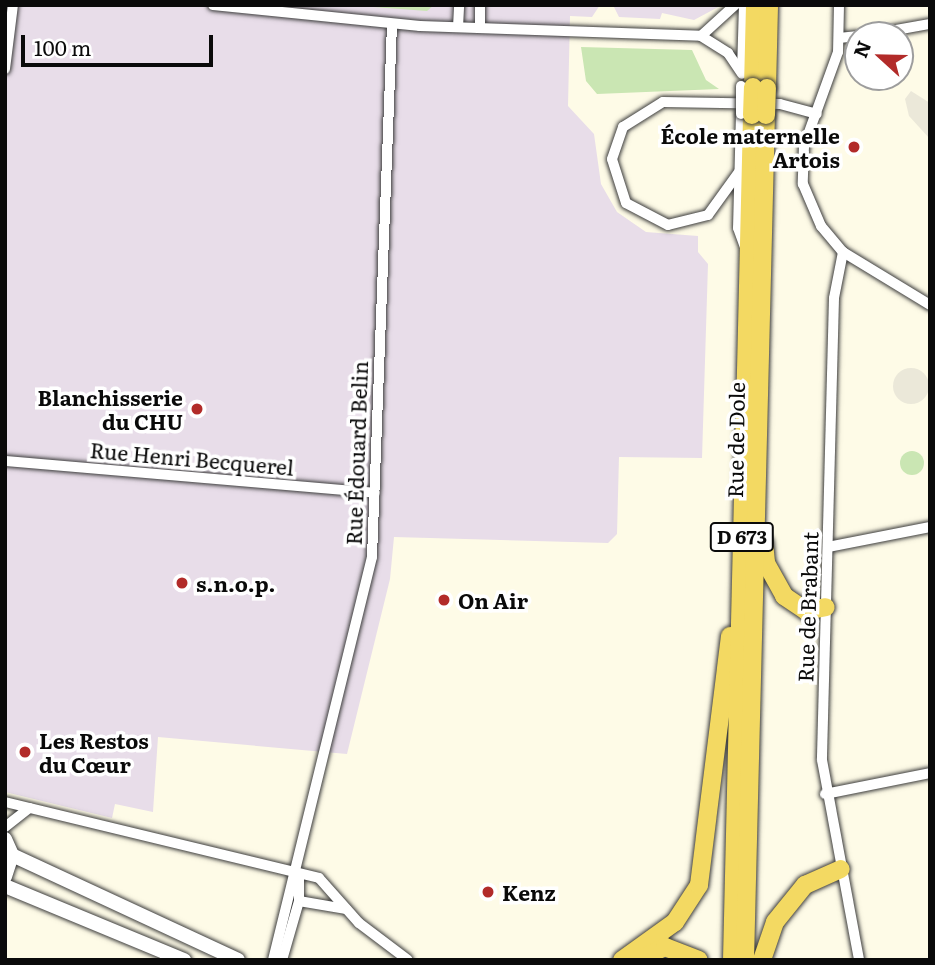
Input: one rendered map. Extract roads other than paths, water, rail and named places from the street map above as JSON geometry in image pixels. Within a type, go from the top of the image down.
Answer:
[{"type":"main road","name":"Rue de Dole","points":[[745,960],[757,463],[751,84],[755,5]]},
{"type":"main road","name":"Rue de Dole","points":[[751,84],[769,5]]},
{"type":"main road","name":"Rue de Dole","points":[[732,960],[753,115]]},
{"type":"main road","points":[[757,463],[766,563],[774,585],[806,611],[826,607]]},
{"type":"main road","points":[[622,960],[675,922],[699,885],[742,545]]},
{"type":"main road","points":[[761,960],[775,922],[805,885],[841,869]]},
{"type":"main road","points":[[638,960],[665,947],[699,960]]},
{"type":"street","points":[[5,69],[13,5]]},
{"type":"street","points":[[213,5],[392,24],[701,36],[728,53],[751,84]]},
{"type":"street","points":[[458,27],[459,5]]},
{"type":"street","points":[[480,5],[480,27]]},
{"type":"street","points":[[701,36],[735,5]]},
{"type":"street","name":"Rue de Dole","points":[[744,5],[753,115],[739,172],[738,228],[749,260]]},
{"type":"street","points":[[839,5],[839,38],[817,114],[804,146],[803,184],[821,226],[843,252],[930,305]]},
{"type":"street","name":"Rue Édouard Belin","points":[[273,960],[284,899],[299,875],[367,589],[375,493],[392,24]]},
{"type":"street","points":[[839,38],[844,37]]},
{"type":"street","name":"Rue de Dole","points":[[739,172],[720,205],[675,225],[639,214],[613,175],[615,143],[643,109],[676,100],[780,104],[817,114]]},
{"type":"street","name":"Rue de Brabant","points":[[843,252],[834,298],[826,607],[825,794],[859,960]]},
{"type":"street","name":"Rue Henri Becquerel","points":[[5,461],[375,493]]},
{"type":"street","points":[[828,547],[930,527]]},
{"type":"street","points":[[825,794],[930,773]]},
{"type":"street","points":[[5,802],[328,883],[346,909],[408,960]]},
{"type":"street","points":[[5,827],[29,808]]},
{"type":"street","points":[[5,839],[12,855],[5,877]]},
{"type":"street","points":[[12,855],[238,960]]},
{"type":"street","points":[[282,960],[299,901],[299,875]]},
{"type":"street","points":[[5,886],[184,960]]},
{"type":"street","points":[[299,901],[346,909]]},
{"type":"place","name":"École maternelle Artois","points":[[854,147]]},
{"type":"place","name":"Blanchisserie du CHU","points":[[197,409]]},
{"type":"place","name":"s.n.o.p.","points":[[182,583]]},
{"type":"place","name":"On Air","points":[[444,600]]},
{"type":"place","name":"Les Restos du Cœur","points":[[25,752]]},
{"type":"place","name":"Kenz","points":[[488,892]]}]
